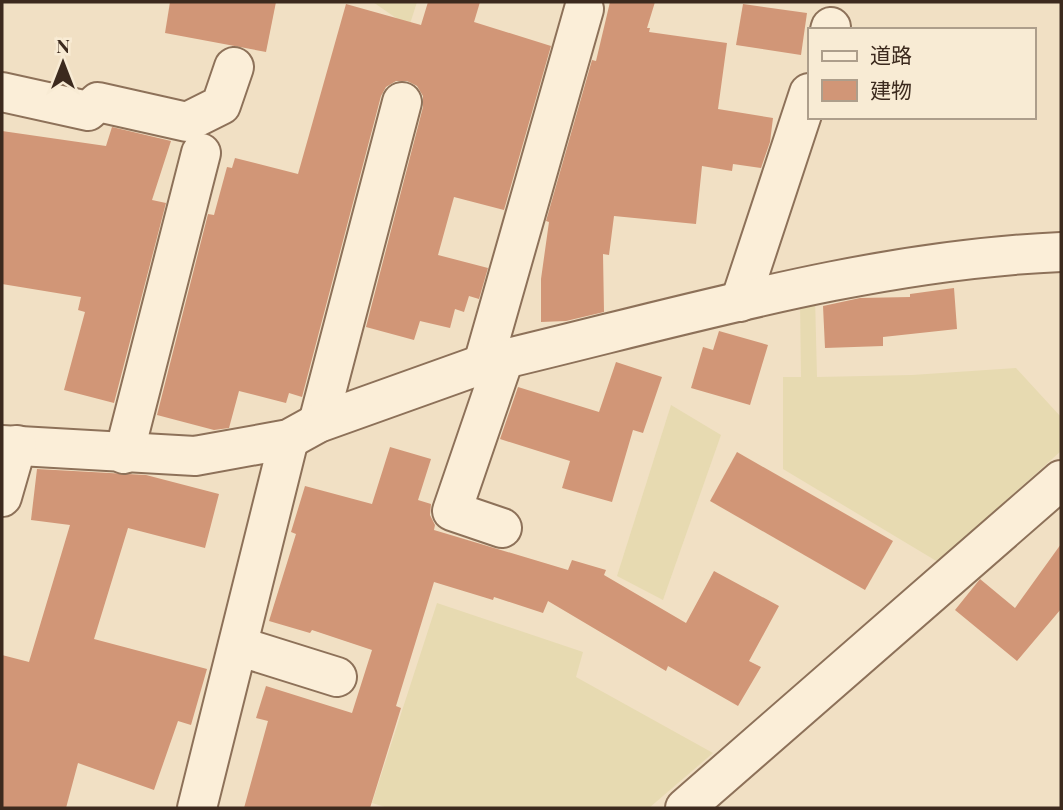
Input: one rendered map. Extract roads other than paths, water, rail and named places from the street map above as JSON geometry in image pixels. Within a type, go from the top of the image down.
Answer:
[{"type":"street","points":[[502,528],[452,511],[494,362],[584,9]]},
{"type":"street","points":[[2,92],[88,111],[99,102],[187,122],[221,106],[233,67]]},
{"type":"street","points":[[740,302],[808,96]]},
{"type":"street","points":[[197,808],[238,646],[402,102]]},
{"type":"street","points":[[124,454],[201,153]]},
{"type":"street","points":[[2,497],[9,445],[124,454],[195,456],[304,431],[494,362],[740,302],[904,268],[1018,254],[1061,252]]},
{"type":"street","points":[[685,808],[1061,480]]},
{"type":"street","points":[[238,646],[337,677]]}]
